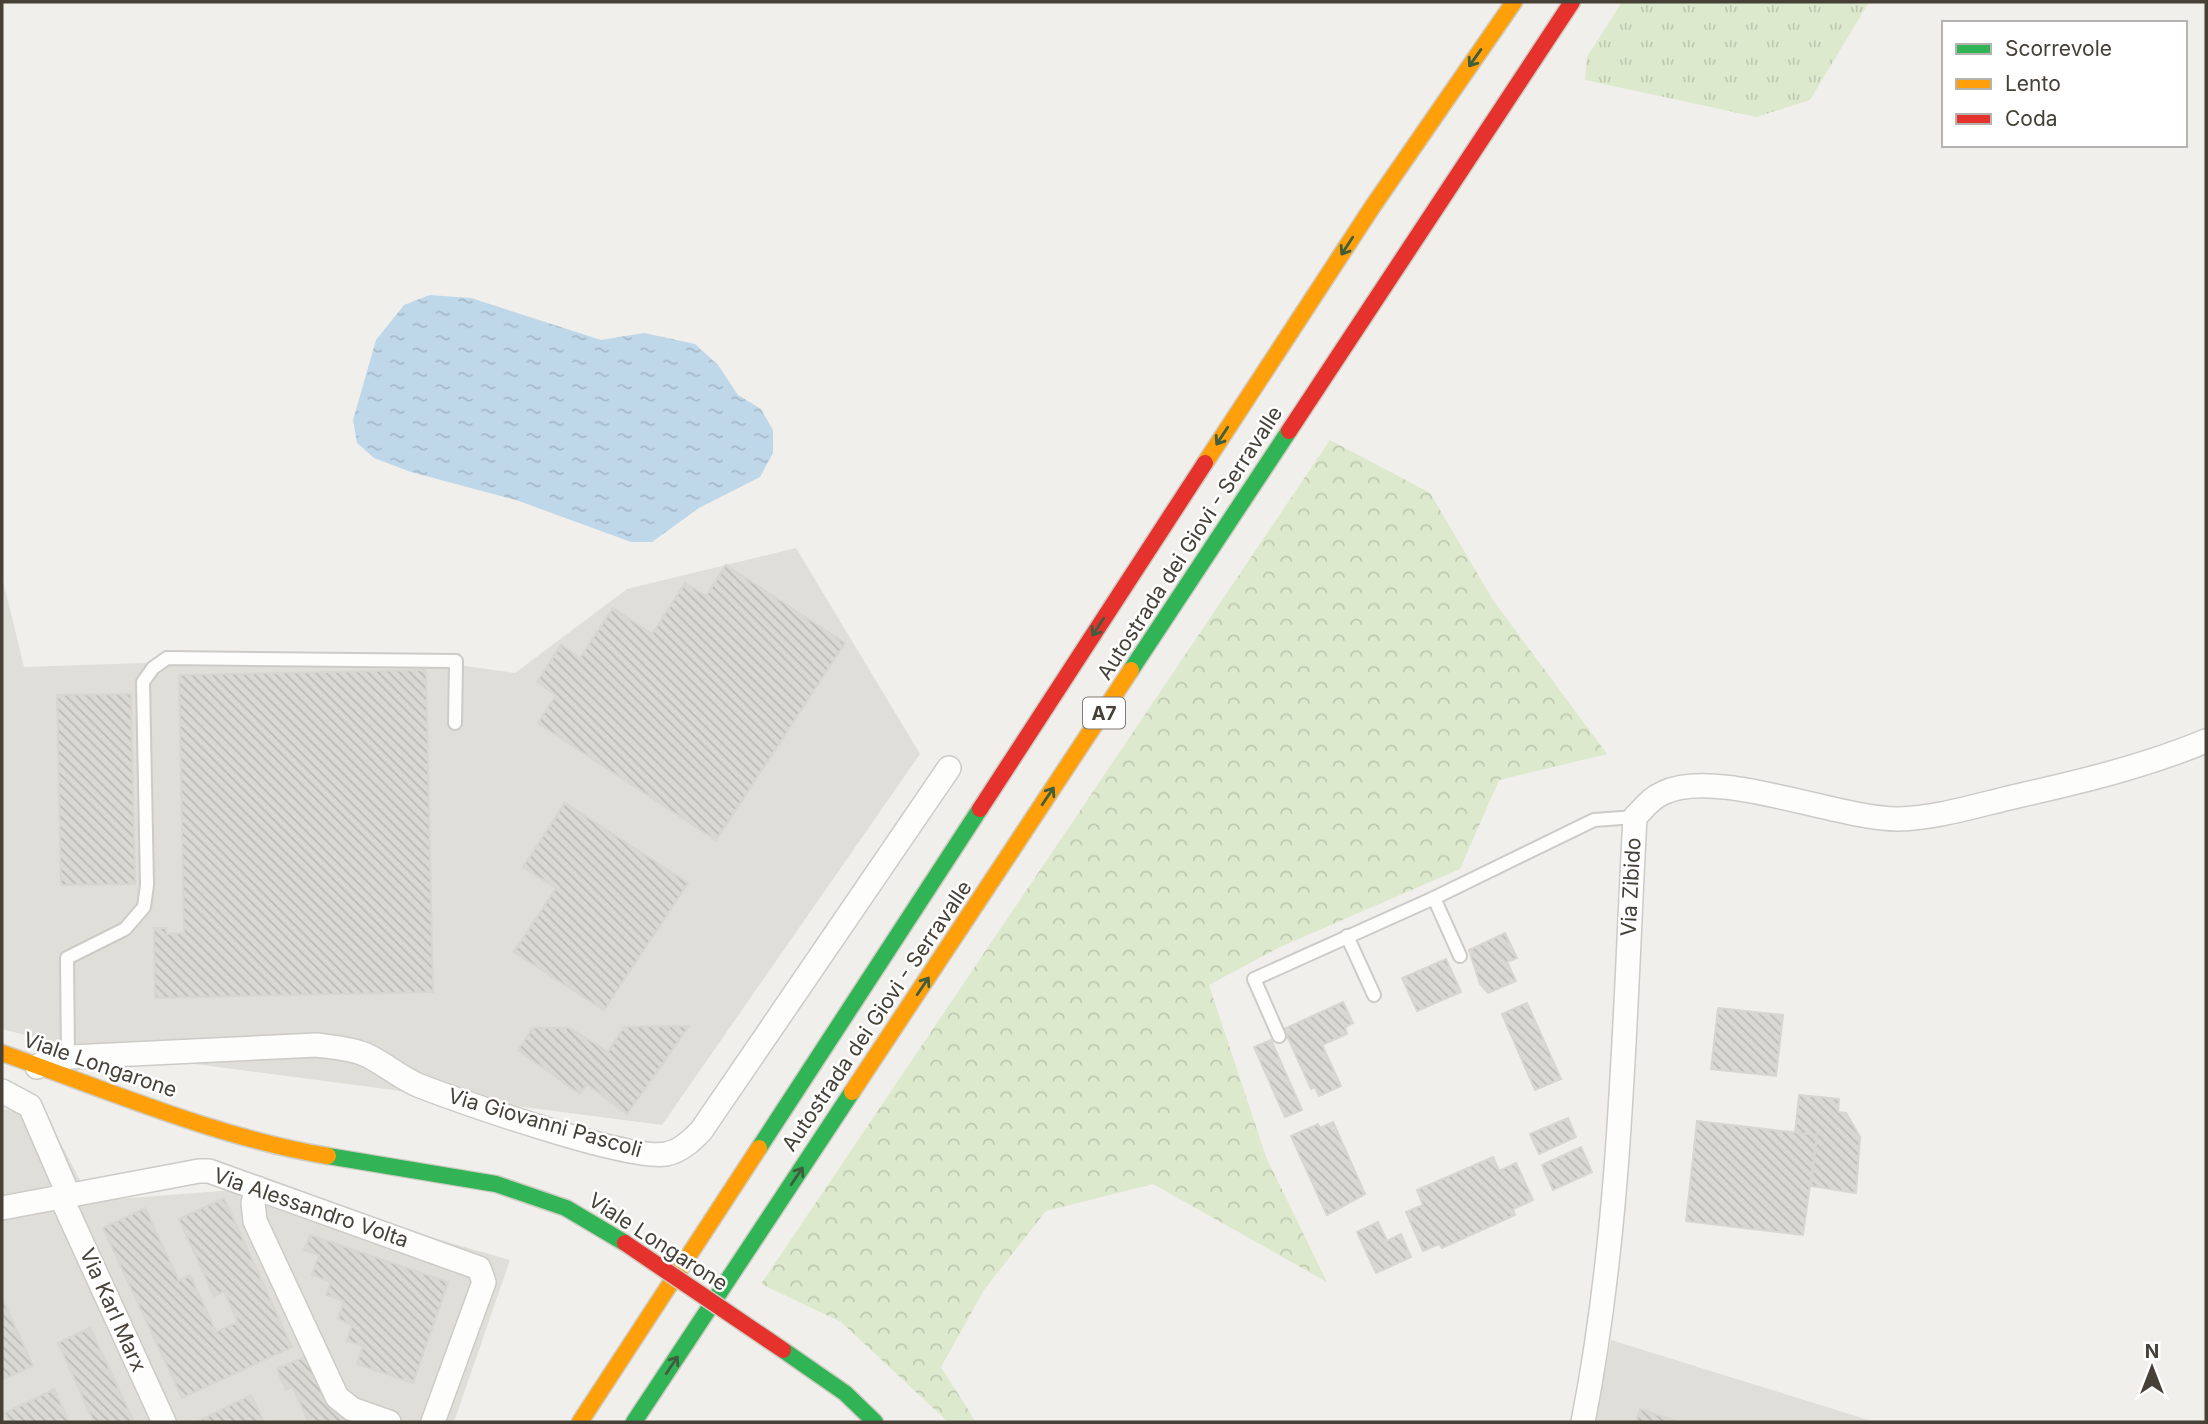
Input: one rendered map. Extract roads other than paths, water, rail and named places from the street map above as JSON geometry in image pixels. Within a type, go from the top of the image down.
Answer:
[{"type":"main road","name":"Autostrada dei Giovi - Serravalle","points":[[580,1422],[1373,206],[1514,2]]},
{"type":"main road","name":"Autostrada dei Giovi - Serravalle","points":[[634,1422],[1572,2]]},
{"type":"main road","name":"Viale Longarone","points":[[2,1053],[33,1070],[295,1151],[496,1184],[566,1208],[625,1243],[783,1350],[845,1394],[875,1422]]},
{"type":"main road","name":"Viale Longarone","points":[[2,1067],[33,1070]]},
{"type":"street","name":"Via Zibido","points":[[1583,1422],[1596,1360],[1610,1246],[1635,817],[1662,793],[1694,786],[1753,792],[1896,819],[1938,814],[2118,773],[2206,741]]},
{"type":"street","name":"Via Giovanni Pascoli","points":[[33,1070],[50,1058],[317,1045],[338,1047],[363,1054],[417,1085],[629,1153],[666,1154],[681,1149],[701,1131],[949,768]]},
{"type":"street","points":[[2,1091],[30,1106],[65,1196]]},
{"type":"street","name":"Via Alessandro Volta","points":[[2,1208],[199,1171],[257,1188],[479,1268],[484,1282],[433,1422]]},
{"type":"street","points":[[257,1188],[253,1203],[256,1221],[337,1397],[352,1409],[389,1422]]},
{"type":"street","name":"Via Karl Marx","points":[[65,1196],[164,1422]]},
{"type":"lane","points":[[68,1057],[67,958],[125,929],[144,907],[148,885],[143,682],[153,668],[167,658],[456,661],[455,723]]},
{"type":"lane","points":[[1279,1036],[1254,979],[1434,898],[1594,820],[1635,817]]},
{"type":"lane","points":[[1434,898],[1460,956]]},
{"type":"lane","points":[[1347,936],[1374,995]]},
{"type":"water","points":[[430,295],[471,298],[601,340],[644,333],[695,344],[718,365],[738,395],[761,409],[773,430],[773,453],[760,477],[699,508],[652,542],[631,542],[516,500],[411,472],[374,458],[357,443],[353,420],[376,340],[404,305]]}]
